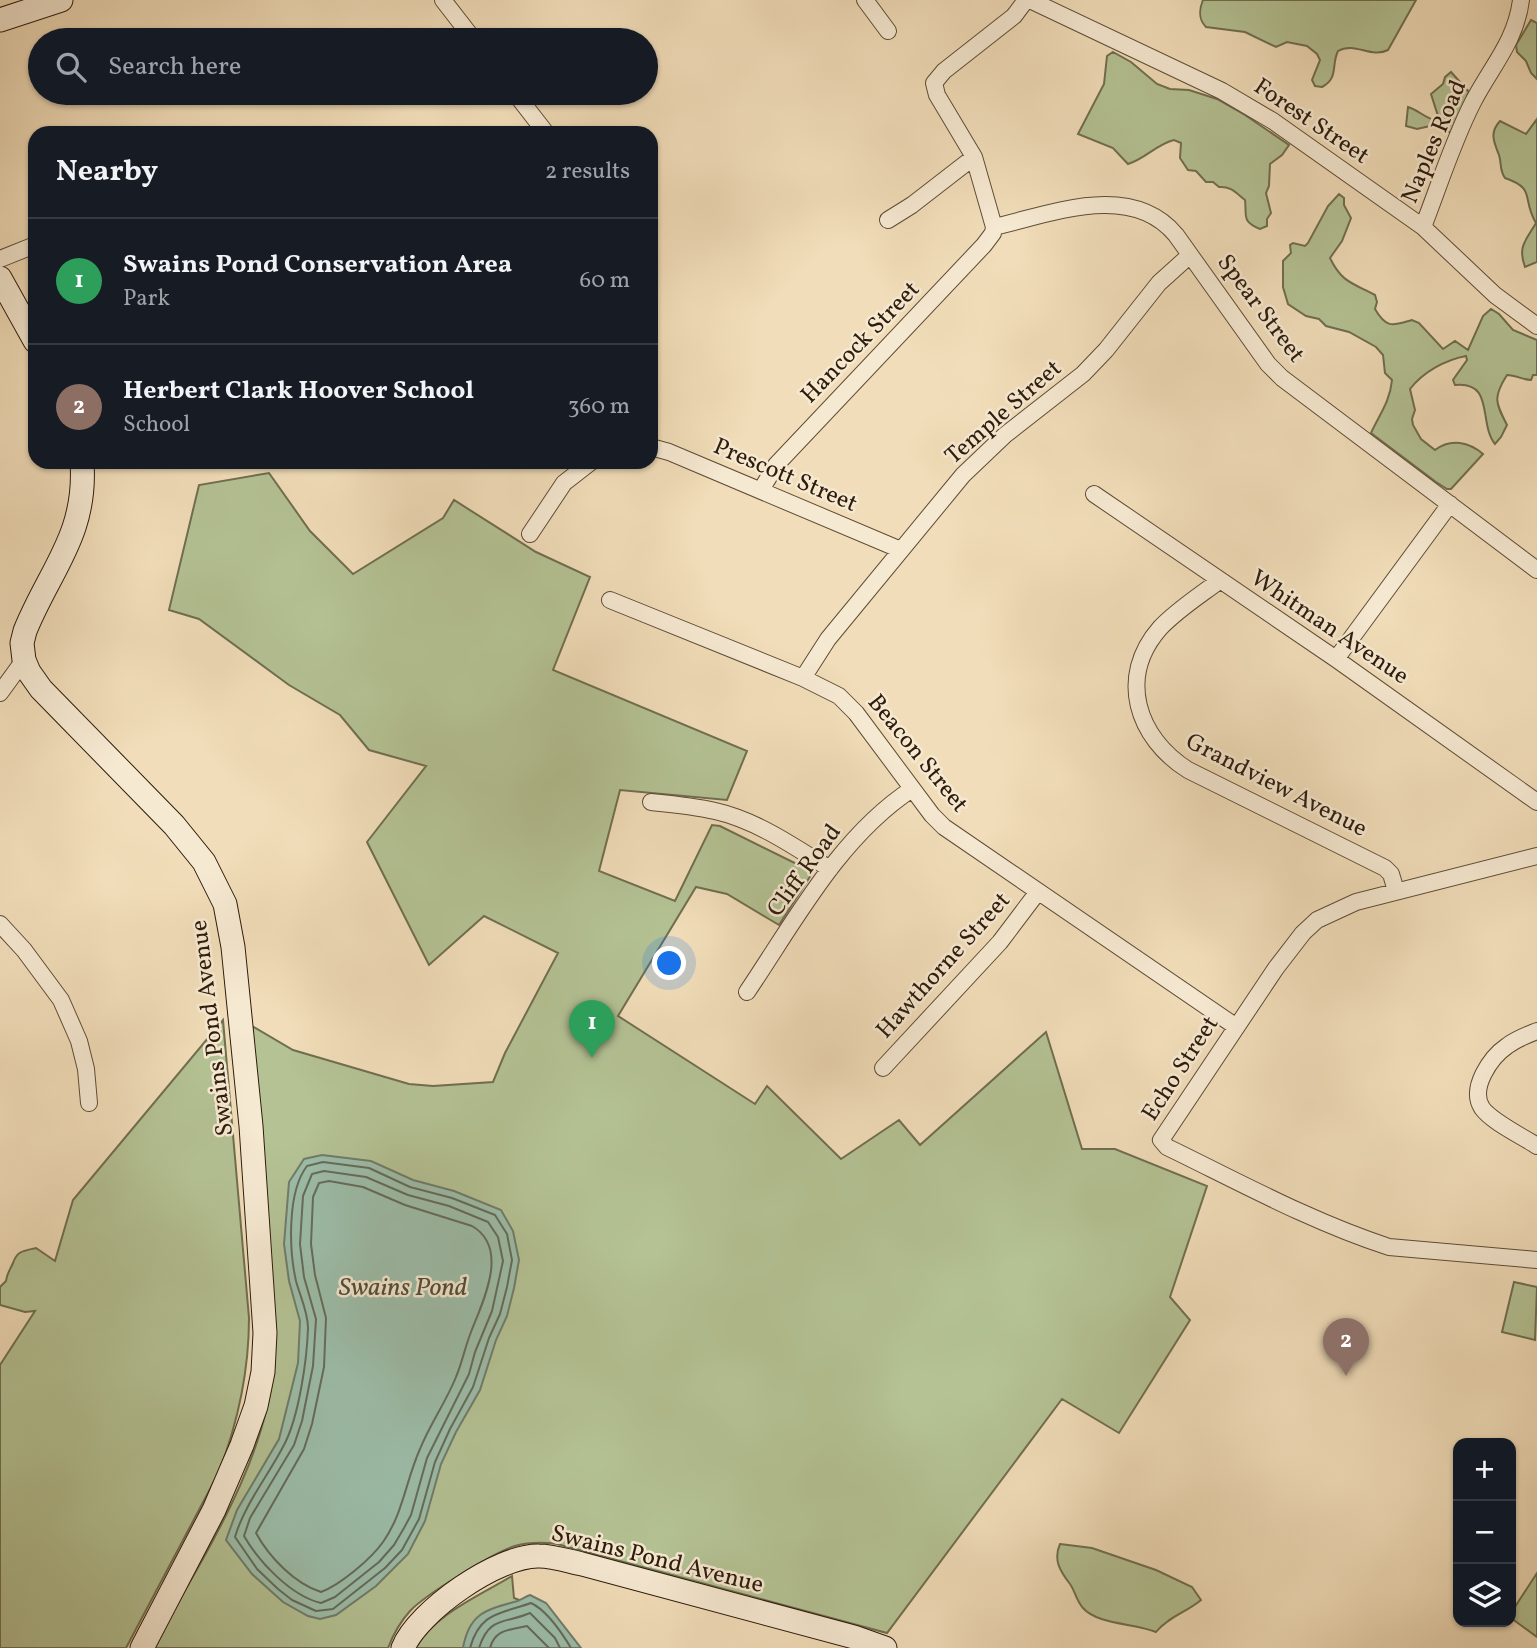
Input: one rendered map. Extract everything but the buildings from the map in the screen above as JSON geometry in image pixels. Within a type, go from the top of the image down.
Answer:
[{"type":"street","points":[[443,0],[465,28]]},
{"type":"street","points":[[865,0],[888,31]]},
{"type":"street","points":[[994,227],[974,157],[937,95],[935,81],[1014,16],[1028,0]]},
{"type":"street","name":"Forest Street","points":[[1028,0],[1248,105],[1423,227],[1495,295],[1537,326]]},
{"type":"street","name":"Naples Road","points":[[1423,227],[1473,103],[1509,43],[1518,19],[1521,0]]},
{"type":"street","points":[[0,20],[52,1]]},
{"type":"street","points":[[524,105],[541,126]]},
{"type":"street","points":[[888,220],[974,157]]},
{"type":"street","name":"Spear Street","points":[[994,227],[1098,204],[1114,204],[1164,223],[1268,364],[1282,378],[1537,570]]},
{"type":"street","name":"Hancock Street","points":[[761,490],[776,465],[984,245],[994,227]]},
{"type":"street","points":[[0,259],[28,248]]},
{"type":"street","name":"Temple Street","points":[[803,678],[828,639],[963,475],[1005,435],[1083,374],[1106,350],[1159,283],[1190,255]]},
{"type":"street","points":[[0,278],[28,328]]},
{"type":"street","name":"Prescott Street","points":[[658,449],[901,550]]},
{"type":"street","points":[[0,693],[24,660],[22,643],[25,631],[72,536],[81,505],[82,469]]},
{"type":"street","points":[[530,534],[564,483],[582,469]]},
{"type":"street","name":"Whitman Avenue","points":[[1094,494],[1336,659],[1537,802]]},
{"type":"street","points":[[1336,659],[1450,505]]},
{"type":"street","name":"Grandview Avenue","points":[[1219,581],[1162,626],[1144,652],[1136,689],[1140,713],[1153,739],[1167,755],[1188,770],[1385,868],[1391,874],[1396,891]]},
{"type":"street","name":"Beacon Street","points":[[610,600],[803,678],[839,696],[856,713],[932,815],[944,827],[1235,1026]]},
{"type":"street","name":"Swains Pond Avenue","points":[[24,660],[29,672],[54,704],[174,825],[198,855],[211,873],[225,904],[233,947],[251,1126],[265,1333],[264,1372],[256,1406],[242,1445],[214,1510],[142,1648]]},
{"type":"street","name":"Cliff Road","points":[[747,992],[830,869],[871,822],[912,789]]},
{"type":"street","points":[[651,802],[693,806],[725,813],[779,839],[830,869]]},
{"type":"street","name":"Echo Street","points":[[1537,856],[1396,891],[1338,909],[1313,924],[1298,939],[1235,1026],[1161,1140],[1167,1147],[1370,1241],[1389,1247],[1420,1251],[1537,1260]]},
{"type":"street","name":"Hawthorne Street","points":[[883,1068],[1000,942],[1037,893]]},
{"type":"street","points":[[0,925],[24,950],[61,1000],[79,1041],[86,1069],[89,1103]]},
{"type":"street","points":[[1537,1031],[1500,1052],[1485,1071],[1479,1098],[1484,1110],[1537,1146]]},
{"type":"street","name":"Swains Pond Avenue","points":[[403,1648],[417,1624],[450,1596],[505,1564],[539,1556],[582,1564],[855,1637],[885,1648]]},
{"type":"shaded area","points":[[1203,0],[1416,0],[1388,50],[1375,53],[1344,48],[1338,51],[1331,80],[1322,87],[1315,86],[1312,80],[1320,60],[1307,46],[1287,42],[1276,47],[1245,32],[1206,27],[1200,14]]},
{"type":"shaded area","points":[[1531,20],[1537,23],[1537,79],[1517,52],[1516,45]]},
{"type":"shaded area","points":[[1113,52],[1131,62],[1157,84],[1217,99],[1289,145],[1282,155],[1270,164],[1266,193],[1271,213],[1267,226],[1260,229],[1247,221],[1245,200],[1233,190],[1206,182],[1196,171],[1188,170],[1180,158],[1181,143],[1174,140],[1168,142],[1128,164],[1113,148],[1078,134],[1104,84],[1107,56]]},
{"type":"shaded area","points":[[1451,72],[1469,92],[1452,133],[1430,126],[1417,129],[1406,126],[1408,107],[1434,120],[1438,116],[1431,94],[1443,84],[1445,77]]},
{"type":"shaded area","points":[[1537,119],[1537,262],[1525,267],[1523,248],[1536,223],[1525,190],[1503,175],[1494,134],[1500,121],[1526,134]]},
{"type":"shaded area","points":[[1339,194],[1344,198],[1344,205],[1351,218],[1342,241],[1330,258],[1344,278],[1375,295],[1375,309],[1387,323],[1412,320],[1419,323],[1443,349],[1455,341],[1468,350],[1483,316],[1491,309],[1513,330],[1537,340],[1537,375],[1533,375],[1531,380],[1507,375],[1499,389],[1498,405],[1507,425],[1495,444],[1487,425],[1481,396],[1468,386],[1455,385],[1453,380],[1467,360],[1466,356],[1435,368],[1421,377],[1410,389],[1415,410],[1413,425],[1421,439],[1435,450],[1447,444],[1460,443],[1483,454],[1451,489],[1436,482],[1371,433],[1387,402],[1392,380],[1385,373],[1383,355],[1376,347],[1349,332],[1326,326],[1319,319],[1306,316],[1288,304],[1283,287],[1283,261],[1291,253],[1290,245],[1293,243],[1305,246],[1308,243],[1328,206]]},
{"type":"shaded area","points":[[269,473],[310,531],[353,574],[443,518],[454,500],[536,552],[590,577],[553,670],[747,751],[727,800],[620,790],[599,871],[675,901],[712,825],[720,826],[813,872],[779,925],[727,894],[696,887],[618,1016],[755,1104],[767,1086],[841,1159],[899,1120],[920,1145],[1046,1032],[1082,1149],[1115,1149],[1207,1186],[1170,1297],[1190,1320],[1119,1433],[1062,1399],[887,1633],[557,1544],[536,1543],[505,1550],[444,1585],[406,1615],[388,1648],[152,1648],[229,1509],[246,1472],[269,1397],[275,1358],[252,1026],[293,1050],[409,1084],[433,1086],[493,1082],[505,1053],[558,953],[484,916],[429,965],[367,842],[426,766],[369,750],[340,715],[289,685],[199,619],[169,610],[199,485]]},
{"type":"shaded area","points":[[223,1020],[249,1318],[245,1377],[226,1453],[219,1472],[126,1648],[0,1648],[0,1365],[35,1311],[25,1312],[0,1305],[0,1287],[6,1281],[16,1256],[21,1252],[36,1248],[55,1261],[73,1200]]},
{"type":"shaded area","points":[[1514,1282],[1537,1287],[1535,1340],[1502,1332]]},
{"type":"shaded area","points":[[1060,1544],[1092,1548],[1156,1570],[1192,1587],[1201,1600],[1166,1622],[1156,1632],[1098,1618],[1081,1606],[1061,1570],[1057,1560]]},
{"type":"shaded area","points":[[1537,1573],[1537,1637],[1516,1622],[1516,1605]]},
{"type":"shaded area","points":[[512,1576],[514,1598],[541,1608],[577,1648],[416,1648],[424,1636],[446,1616]]},
{"type":"water","name":"Swains Pond","points":[[322,1155],[371,1161],[413,1180],[454,1191],[501,1210],[513,1231],[519,1260],[507,1316],[496,1340],[480,1390],[441,1464],[425,1521],[408,1554],[376,1586],[336,1615],[320,1619],[308,1616],[283,1602],[252,1574],[226,1540],[237,1510],[279,1439],[298,1363],[300,1321],[289,1281],[284,1244],[289,1182],[304,1159]]},
{"type":"water","points":[[530,1595],[546,1603],[581,1648],[463,1648],[469,1628],[480,1615]]},
{"type":"place","name":"Swains Pond Conservation Area","points":[[592,1058]]},
{"type":"place","name":"Herbert Clark Hoover School","points":[[1346,1376]]}]
